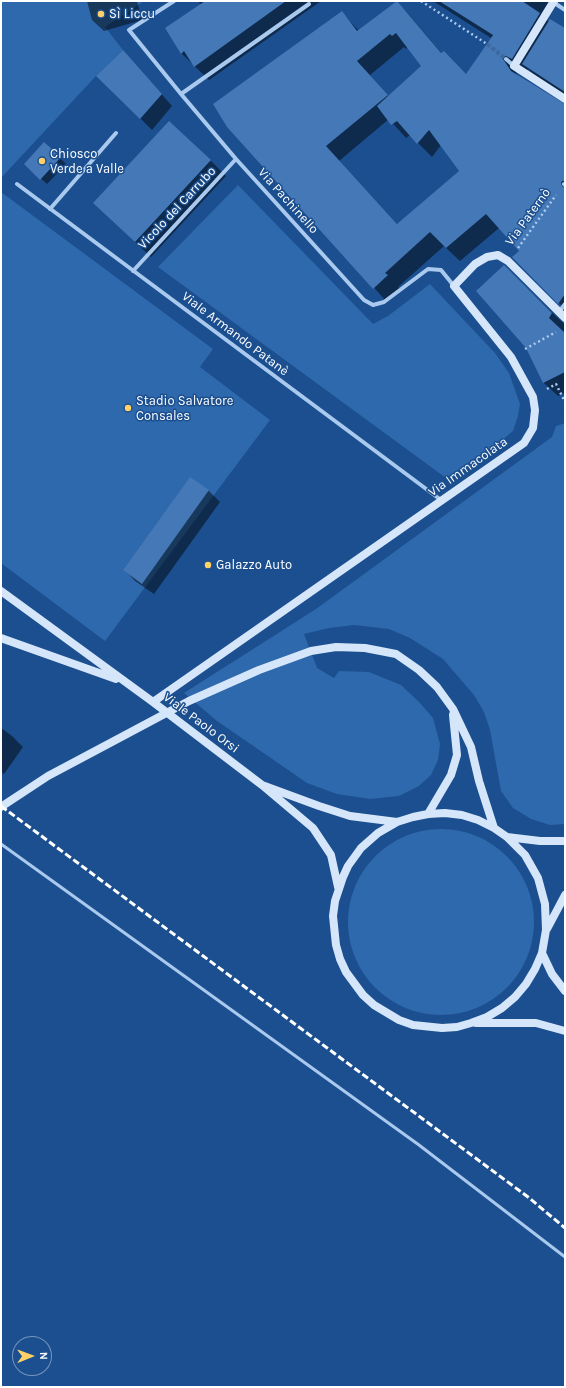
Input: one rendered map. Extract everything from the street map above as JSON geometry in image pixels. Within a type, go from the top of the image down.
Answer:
[{"type":"main road","points":[[553,1],[514,66],[565,99]]},
{"type":"main road","points":[[454,286],[475,264],[487,257],[498,255],[508,261],[562,315]]},
{"type":"main road","name":"Via Immacolata","points":[[154,702],[524,443],[533,428],[535,410],[533,397],[510,357],[454,286]]},
{"type":"main road","points":[[1,591],[124,682]]},
{"type":"main road","points":[[1,638],[124,682]]},
{"type":"main road","points":[[1,807],[48,776],[189,702],[259,670],[311,651],[336,647],[365,648],[396,654],[419,670],[437,687],[452,709],[471,747],[479,781],[494,828]]},
{"type":"main road","name":"Viale Paolo Orsi","points":[[124,682],[154,702],[262,785]]},
{"type":"main road","points":[[428,814],[451,775],[457,755],[452,709]]},
{"type":"main road","points":[[262,785],[350,816],[397,822]]},
{"type":"main road","points":[[262,785],[313,828],[331,855],[338,887]]},
{"type":"main road","points":[[445,813],[462,815],[478,820],[494,828],[506,837],[525,856],[538,878],[545,904],[546,930],[542,953],[526,984],[515,997],[492,1014],[471,1023],[442,1028],[413,1024],[399,1020],[374,1005],[364,996],[346,972],[340,959],[336,945],[333,916],[338,887],[348,866],[361,848],[378,833],[397,822],[412,816],[428,814],[445,813]]},
{"type":"main road","points":[[506,837],[540,841],[565,841]]},
{"type":"main road","points":[[546,930],[565,895]]},
{"type":"main road","points":[[542,953],[552,974],[565,992]]},
{"type":"main road","points":[[471,1023],[536,1023],[565,1031]]},
{"type":"street","name":"Via Pachinello","points":[[174,1],[129,30],[236,159],[364,300],[373,305],[384,302],[428,269],[441,270],[454,286]]},
{"type":"street","points":[[553,1],[565,10]]},
{"type":"street","points":[[181,94],[309,4]]},
{"type":"street","points":[[506,59],[514,66]]},
{"type":"street","points":[[50,209],[116,133]]},
{"type":"street","name":"Vicolo del Carrubo","points":[[133,271],[236,159]]},
{"type":"street","name":"Viale Armando Patanè","points":[[17,184],[441,500]]},
{"type":"street","points":[[562,315],[565,304]]},
{"type":"lane","points":[[1,844],[419,1146],[565,1257]]},
{"type":"path","points":[[421,1],[487,44]]},
{"type":"path","name":"Via Paternò","points":[[508,261],[564,184]]},
{"type":"path","points":[[510,357],[558,330]]},
{"type":"shaded area","points":[[1,1],[144,1],[105,27],[123,50],[96,76],[1,178]]},
{"type":"shaded area","points":[[238,185],[373,324],[388,316],[430,284],[495,353],[509,373],[520,404],[513,431],[501,441],[446,478],[158,267]]},
{"type":"shaded area","name":"Stadio Salvatore Consales","points":[[1,192],[213,349],[200,367],[270,420],[105,641],[1,563]]},
{"type":"shaded area","points":[[565,423],[565,824],[550,825],[531,819],[513,808],[501,791],[490,730],[484,712],[474,695],[443,659],[410,638],[389,629],[354,625],[329,628],[304,634],[317,668],[334,678],[339,671],[369,672],[401,685],[433,718],[440,744],[438,760],[431,775],[419,786],[399,796],[370,799],[337,794],[307,783],[217,721],[184,693],[316,609],[552,437],[556,426]]},
{"type":"shaded area","points":[[432,829],[450,829],[477,836],[493,845],[507,856],[518,870],[527,886],[534,913],[534,931],[527,958],[518,974],[507,988],[493,999],[477,1008],[450,1015],[432,1015],[414,1011],[397,1004],[382,994],[369,981],[359,966],[352,949],[348,931],[348,913],[352,895],[359,878],[369,863],[382,850],[397,840],[414,833]]},
{"type":"building","points":[[205,1],[286,1],[194,67],[184,51],[181,54],[165,28]]},
{"type":"building","points":[[397,1],[441,53],[444,51],[466,74],[493,35],[439,1],[522,1],[540,13],[512,59],[504,56],[503,59],[511,71],[565,104],[565,181],[562,181],[561,183],[565,188],[565,294],[558,304],[512,257],[519,251],[486,214],[446,248],[430,232],[385,273],[388,275],[373,289],[227,127],[213,104],[342,11],[357,31]],"holes":[[[396,33],[421,66],[377,106],[391,125],[397,121],[417,144],[429,130],[459,171],[397,224],[326,146],[388,95],[357,61],[390,34],[392,36]]]},
{"type":"building","points":[[550,19],[565,28],[565,92],[522,64]]},
{"type":"building","points":[[123,50],[162,94],[140,119],[96,76]]},
{"type":"building","points":[[169,121],[211,160],[135,242],[93,203]]},
{"type":"building","name":"Chiosco Verde a Valle","points":[[44,142],[61,157],[40,180],[24,164]]},
{"type":"building","points":[[504,265],[552,313],[549,318],[565,333],[565,372],[543,383],[526,348],[476,291]]},
{"type":"building","points":[[190,477],[209,490],[142,584],[123,570]]},
{"type":"tunnel","points":[[487,44],[506,59]]},
{"type":"railway","points":[[1,806],[528,1197],[565,1228]]},
{"type":"place","name":"Sì Liccu","points":[[101,14]]},
{"type":"place","name":"Chiosco Verde a Valle","points":[[42,161]]},
{"type":"place","name":"Stadio Salvatore Consales","points":[[128,408]]},
{"type":"place","name":"Galazzo Auto","points":[[208,565]]}]
